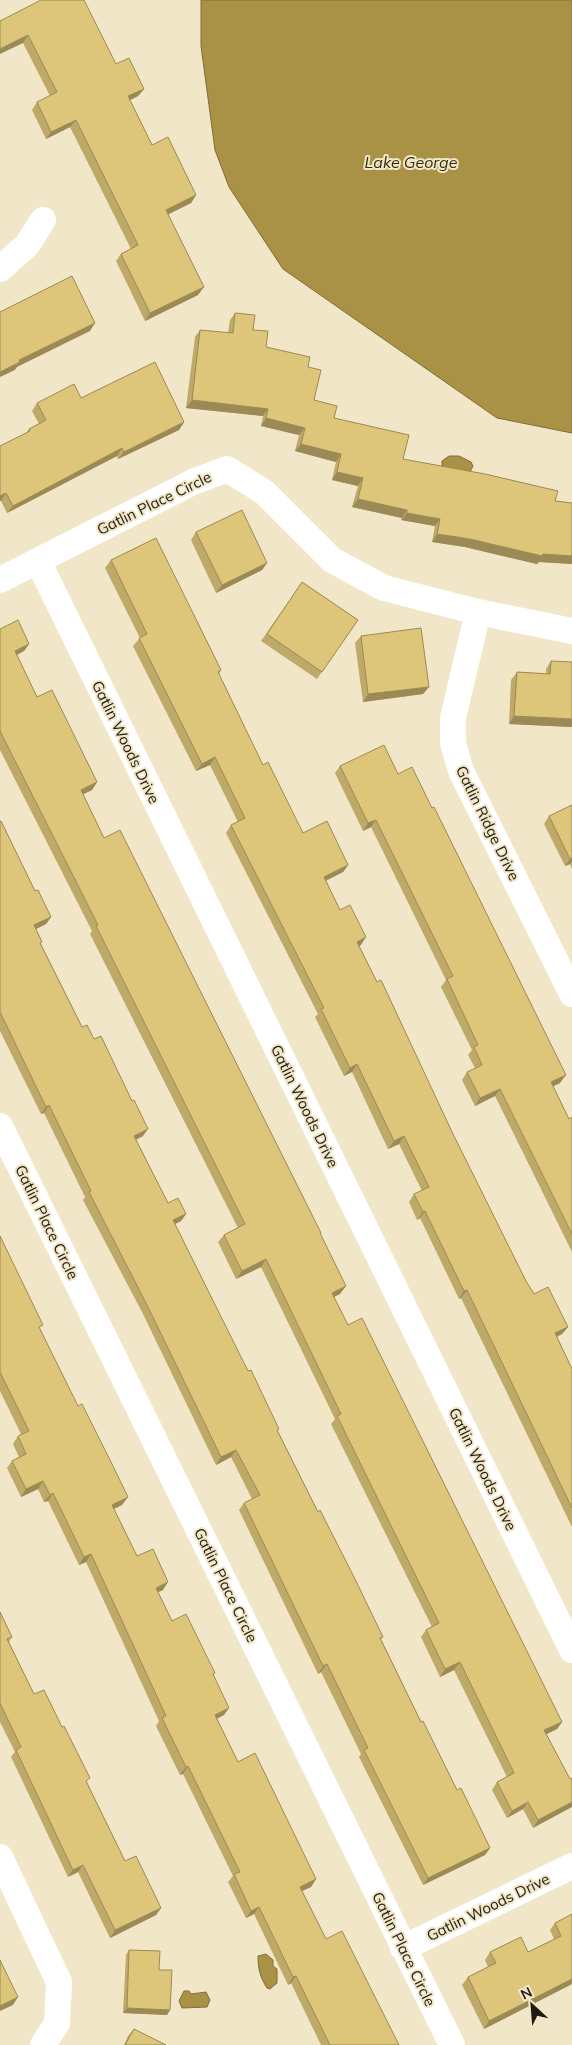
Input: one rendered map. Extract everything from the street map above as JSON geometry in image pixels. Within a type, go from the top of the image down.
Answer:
[{"type":"street","points":[[0,269],[27,245],[43,220]]},
{"type":"street","name":"Gatlin Place Circle","points":[[0,580],[193,482],[227,468],[264,492],[332,560],[384,588],[478,612],[572,631]]},
{"type":"street","name":"Gatlin Woods Drive","points":[[38,561],[572,1650]]},
{"type":"street","name":"Gatlin Ridge Drive","points":[[478,612],[454,718],[453,743],[461,771],[572,994]]},
{"type":"street","name":"Gatlin Place Circle","points":[[0,1126],[452,2045]]},
{"type":"street","points":[[0,1857],[59,1982],[56,2024],[43,2045]]},
{"type":"street","name":"Gatlin Woods Drive","points":[[403,1948],[572,1866]]},
{"type":"water","name":"Lake George","points":[[201,0],[572,0],[572,433],[497,418],[283,269],[229,187],[215,150],[201,46]]},
{"type":"water","points":[[449,456],[459,456],[471,462],[473,466],[469,474],[442,467],[442,461]]},
{"type":"water","points":[[266,1954],[273,1960],[273,1966],[277,1969],[277,1983],[270,1989],[267,1988],[263,1980],[258,1965],[258,1956]]},
{"type":"water","points":[[184,1991],[189,1991],[191,1994],[206,1992],[210,2000],[207,2007],[182,2008],[179,2001]]},
{"type":"building","points":[[41,0],[84,0],[116,64],[129,58],[144,89],[128,96],[152,145],[168,137],[196,195],[166,210],[204,287],[150,313],[121,254],[138,245],[76,120],[51,132],[37,102],[57,92],[28,35],[0,49],[0,21]]},
{"type":"building","points":[[72,276],[95,323],[19,360],[20,362],[0,372],[0,312]]},
{"type":"building","points":[[235,313],[255,315],[253,330],[268,331],[266,347],[310,357],[308,367],[321,370],[314,400],[337,406],[334,418],[409,435],[403,459],[485,474],[558,491],[555,501],[572,503],[572,556],[543,554],[542,556],[470,539],[437,534],[440,519],[407,513],[407,510],[358,499],[363,478],[337,472],[341,454],[301,444],[305,428],[266,418],[268,409],[192,400],[200,330],[233,333]]},
{"type":"building","points":[[155,362],[184,422],[124,452],[122,448],[13,506],[6,493],[0,496],[0,446],[30,431],[29,429],[46,420],[37,403],[74,384],[81,398]]},
{"type":"building","points":[[242,510],[267,563],[222,585],[196,532]]},
{"type":"building","points":[[156,538],[221,670],[218,672],[263,765],[268,762],[303,833],[327,821],[348,865],[324,877],[340,910],[350,905],[366,937],[357,942],[377,982],[381,980],[453,1134],[526,1281],[534,1294],[548,1287],[568,1327],[555,1333],[572,1369],[572,1508],[467,1290],[464,1291],[425,1211],[423,1212],[414,1194],[429,1187],[404,1136],[394,1141],[357,1064],[350,1068],[321,1009],[324,1008],[231,825],[245,818],[215,757],[202,764],[139,638],[147,634],[111,560]]},
{"type":"building","points":[[302,582],[358,620],[322,672],[267,634]]},
{"type":"building","points":[[18,620],[29,644],[15,651],[37,697],[52,690],[97,782],[81,790],[104,838],[120,830],[346,1286],[332,1293],[348,1325],[362,1318],[562,1722],[544,1730],[570,1779],[572,1778],[572,1802],[538,1820],[528,1802],[512,1811],[497,1782],[514,1773],[460,1662],[445,1669],[426,1630],[439,1623],[337,1416],[341,1414],[266,1259],[242,1271],[224,1235],[245,1224],[0,731],[0,629]]},
{"type":"building","points":[[421,628],[429,687],[368,694],[361,636]]},
{"type":"building","points":[[551,661],[572,662],[572,719],[514,716],[517,672],[550,674]]},
{"type":"building","points":[[384,745],[398,774],[412,767],[432,808],[434,807],[566,1075],[551,1082],[569,1119],[572,1117],[572,1234],[500,1089],[480,1098],[467,1072],[482,1065],[474,1047],[478,1045],[447,979],[453,976],[376,820],[368,823],[340,766]]},
{"type":"building","points":[[572,805],[572,858],[570,859],[549,816]]},
{"type":"building","points":[[0,821],[35,891],[38,890],[51,917],[34,925],[42,942],[40,943],[82,1027],[87,1025],[94,1039],[101,1036],[132,1101],[134,1100],[148,1129],[134,1136],[168,1203],[178,1198],[186,1214],[173,1220],[248,1371],[251,1370],[279,1429],[277,1430],[318,1512],[320,1510],[355,1579],[383,1637],[380,1638],[421,1722],[423,1721],[457,1790],[461,1788],[490,1848],[428,1878],[364,1750],[368,1748],[327,1664],[323,1666],[244,1503],[260,1495],[236,1450],[221,1457],[147,1305],[89,1192],[91,1191],[49,1105],[46,1107],[0,1012]]},
{"type":"building","points":[[0,1236],[43,1325],[39,1327],[78,1406],[82,1404],[128,1497],[112,1505],[137,1556],[153,1549],[168,1582],[156,1588],[172,1621],[186,1614],[215,1673],[213,1674],[229,1708],[215,1715],[238,1762],[255,1753],[316,1879],[300,1887],[326,1939],[342,1931],[399,2045],[330,2045],[296,1976],[293,1977],[259,1907],[251,1911],[234,1874],[240,1872],[188,1766],[186,1767],[162,1718],[166,1716],[91,1554],[84,1557],[53,1493],[50,1495],[43,1481],[26,1489],[12,1461],[26,1454],[18,1436],[29,1431],[0,1372]]},
{"type":"building","points":[[0,1612],[12,1637],[7,1639],[34,1694],[44,1690],[90,1778],[86,1781],[125,1861],[136,1856],[161,1908],[115,1930],[83,1865],[73,1870],[16,1750],[21,1747],[0,1703]]},
{"type":"building","points":[[572,1914],[572,1979],[489,2021],[468,1977],[496,1963],[490,1952],[521,1937],[528,1952],[561,1936],[555,1923]]},
{"type":"building","points":[[129,1950],[160,1951],[159,1970],[172,1970],[170,2010],[127,2008]]},
{"type":"building","points":[[0,1960],[18,1997],[0,2006]]},
{"type":"building","points":[[134,2029],[166,2045],[125,2045]]}]
